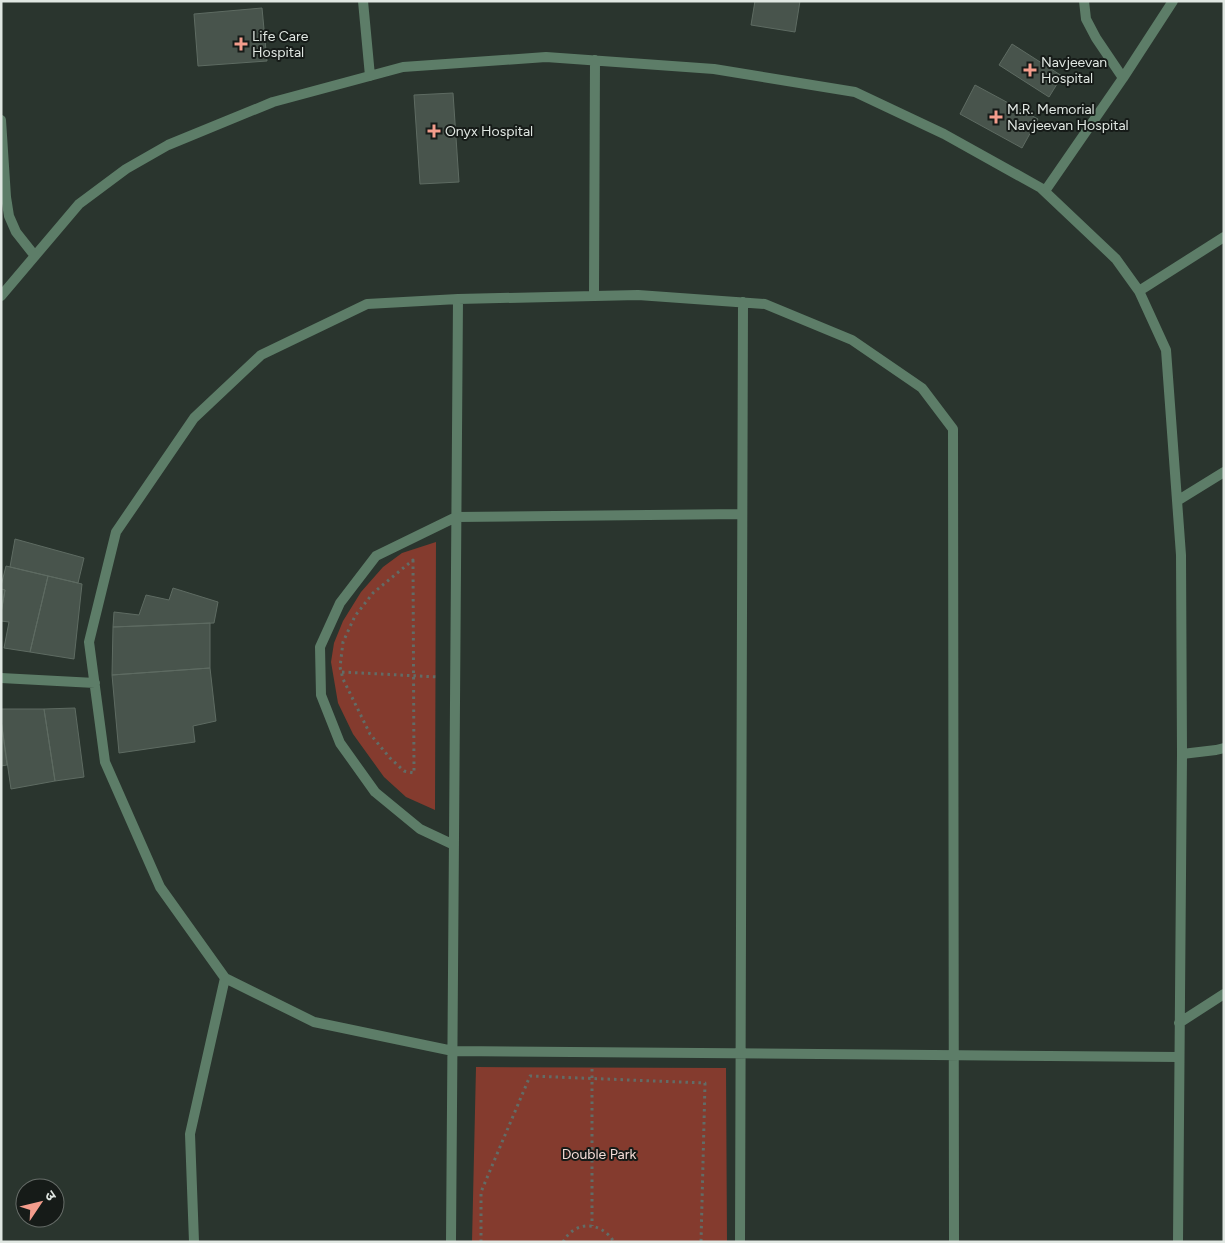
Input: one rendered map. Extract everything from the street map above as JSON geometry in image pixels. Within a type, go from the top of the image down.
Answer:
[{"type":"street","points":[[364,1],[370,76]]},
{"type":"street","points":[[1084,1],[1086,18],[1092,31],[1123,78]]},
{"type":"street","points":[[1045,191],[1123,78],[1173,1]]},
{"type":"street","points":[[1,296],[78,204],[126,169],[168,145],[273,102],[403,67],[546,57],[714,68],[854,92],[944,134],[1045,191],[1116,259],[1139,290],[1166,350],[1181,555],[1182,754],[1178,1242]]},
{"type":"street","points":[[594,295],[595,60]]},
{"type":"street","points":[[1,120],[9,216],[16,232],[35,256]]},
{"type":"street","points":[[1139,290],[1224,237]]},
{"type":"street","points":[[954,1242],[953,1055],[953,429],[922,388],[852,340],[765,304],[638,295],[458,299],[367,304],[261,355],[194,418],[116,532],[89,642],[105,762],[160,887],[225,978],[314,1022],[453,1051],[740,1054],[953,1055],[1179,1057]]},
{"type":"street","points":[[451,1242],[458,299]]},
{"type":"street","points":[[740,1242],[743,302]]},
{"type":"street","points":[[1177,501],[1224,472]]},
{"type":"street","points":[[454,845],[420,829],[375,792],[340,743],[321,695],[320,647],[340,603],[376,556],[456,517],[742,514]]},
{"type":"street","points":[[1,678],[95,683]]},
{"type":"street","points":[[1182,754],[1224,748]]},
{"type":"street","points":[[194,1242],[190,1134],[225,978]]},
{"type":"street","points":[[1179,1023],[1224,994]]},
{"type":"path","points":[[414,560],[414,676],[414,773],[404,770],[390,758],[370,734],[343,679],[340,667],[343,642],[355,616],[373,593],[414,560]]},
{"type":"path","points":[[321,670],[455,678]]},
{"type":"path","points":[[481,1242],[481,1192],[530,1076],[705,1083],[701,1242]]},
{"type":"path","points":[[592,1078],[592,1226]]},
{"type":"path","points":[[563,1242],[566,1236],[573,1230],[582,1226],[592,1226],[601,1229],[614,1242]]},
{"type":"green space","points":[[436,542],[435,810],[406,797],[384,777],[353,734],[338,703],[331,662],[334,643],[343,621],[361,592],[383,567],[402,553]]},
{"type":"green space","name":"Double Park","points":[[476,1067],[726,1068],[727,1242],[472,1242]]},
{"type":"building","points":[[755,1],[800,1],[795,32],[751,25]]},
{"type":"building","points":[[262,8],[267,61],[198,66],[194,14]]},
{"type":"building","points":[[1012,44],[1062,76],[1049,97],[999,65]]},
{"type":"building","points":[[975,85],[1038,119],[1022,148],[960,114]]},
{"type":"building","points":[[453,93],[459,182],[420,184],[414,95]]},
{"type":"building","points":[[15,539],[84,558],[78,583],[10,567]]},
{"type":"building","points":[[6,566],[48,576],[30,652],[4,648],[9,622],[1,621],[5,590],[1,589],[1,586]]},
{"type":"building","points":[[48,576],[82,584],[74,659],[30,652]]},
{"type":"building","points":[[173,588],[218,602],[214,623],[113,627],[114,612],[139,615],[146,595],[169,600]]},
{"type":"building","points":[[1,589],[5,590],[1,613]]},
{"type":"building","points":[[210,623],[210,668],[112,675],[113,627]]},
{"type":"building","points":[[210,668],[216,721],[193,726],[195,742],[119,753],[112,675]]},
{"type":"building","points":[[75,708],[84,777],[55,781],[44,709]]},
{"type":"building","points":[[1,709],[44,709],[55,781],[11,789]]},
{"type":"building","points":[[1,720],[7,765],[1,766]]},
{"type":"place","name":"Life Care Hospital","points":[[241,44]]},
{"type":"place","name":"Navjeevan Hospital","points":[[1030,70]]},
{"type":"place","name":"M.R. Memorial Navjeevan Hospital","points":[[996,117]]},
{"type":"place","name":"Onyx Hospital","points":[[434,131]]}]
